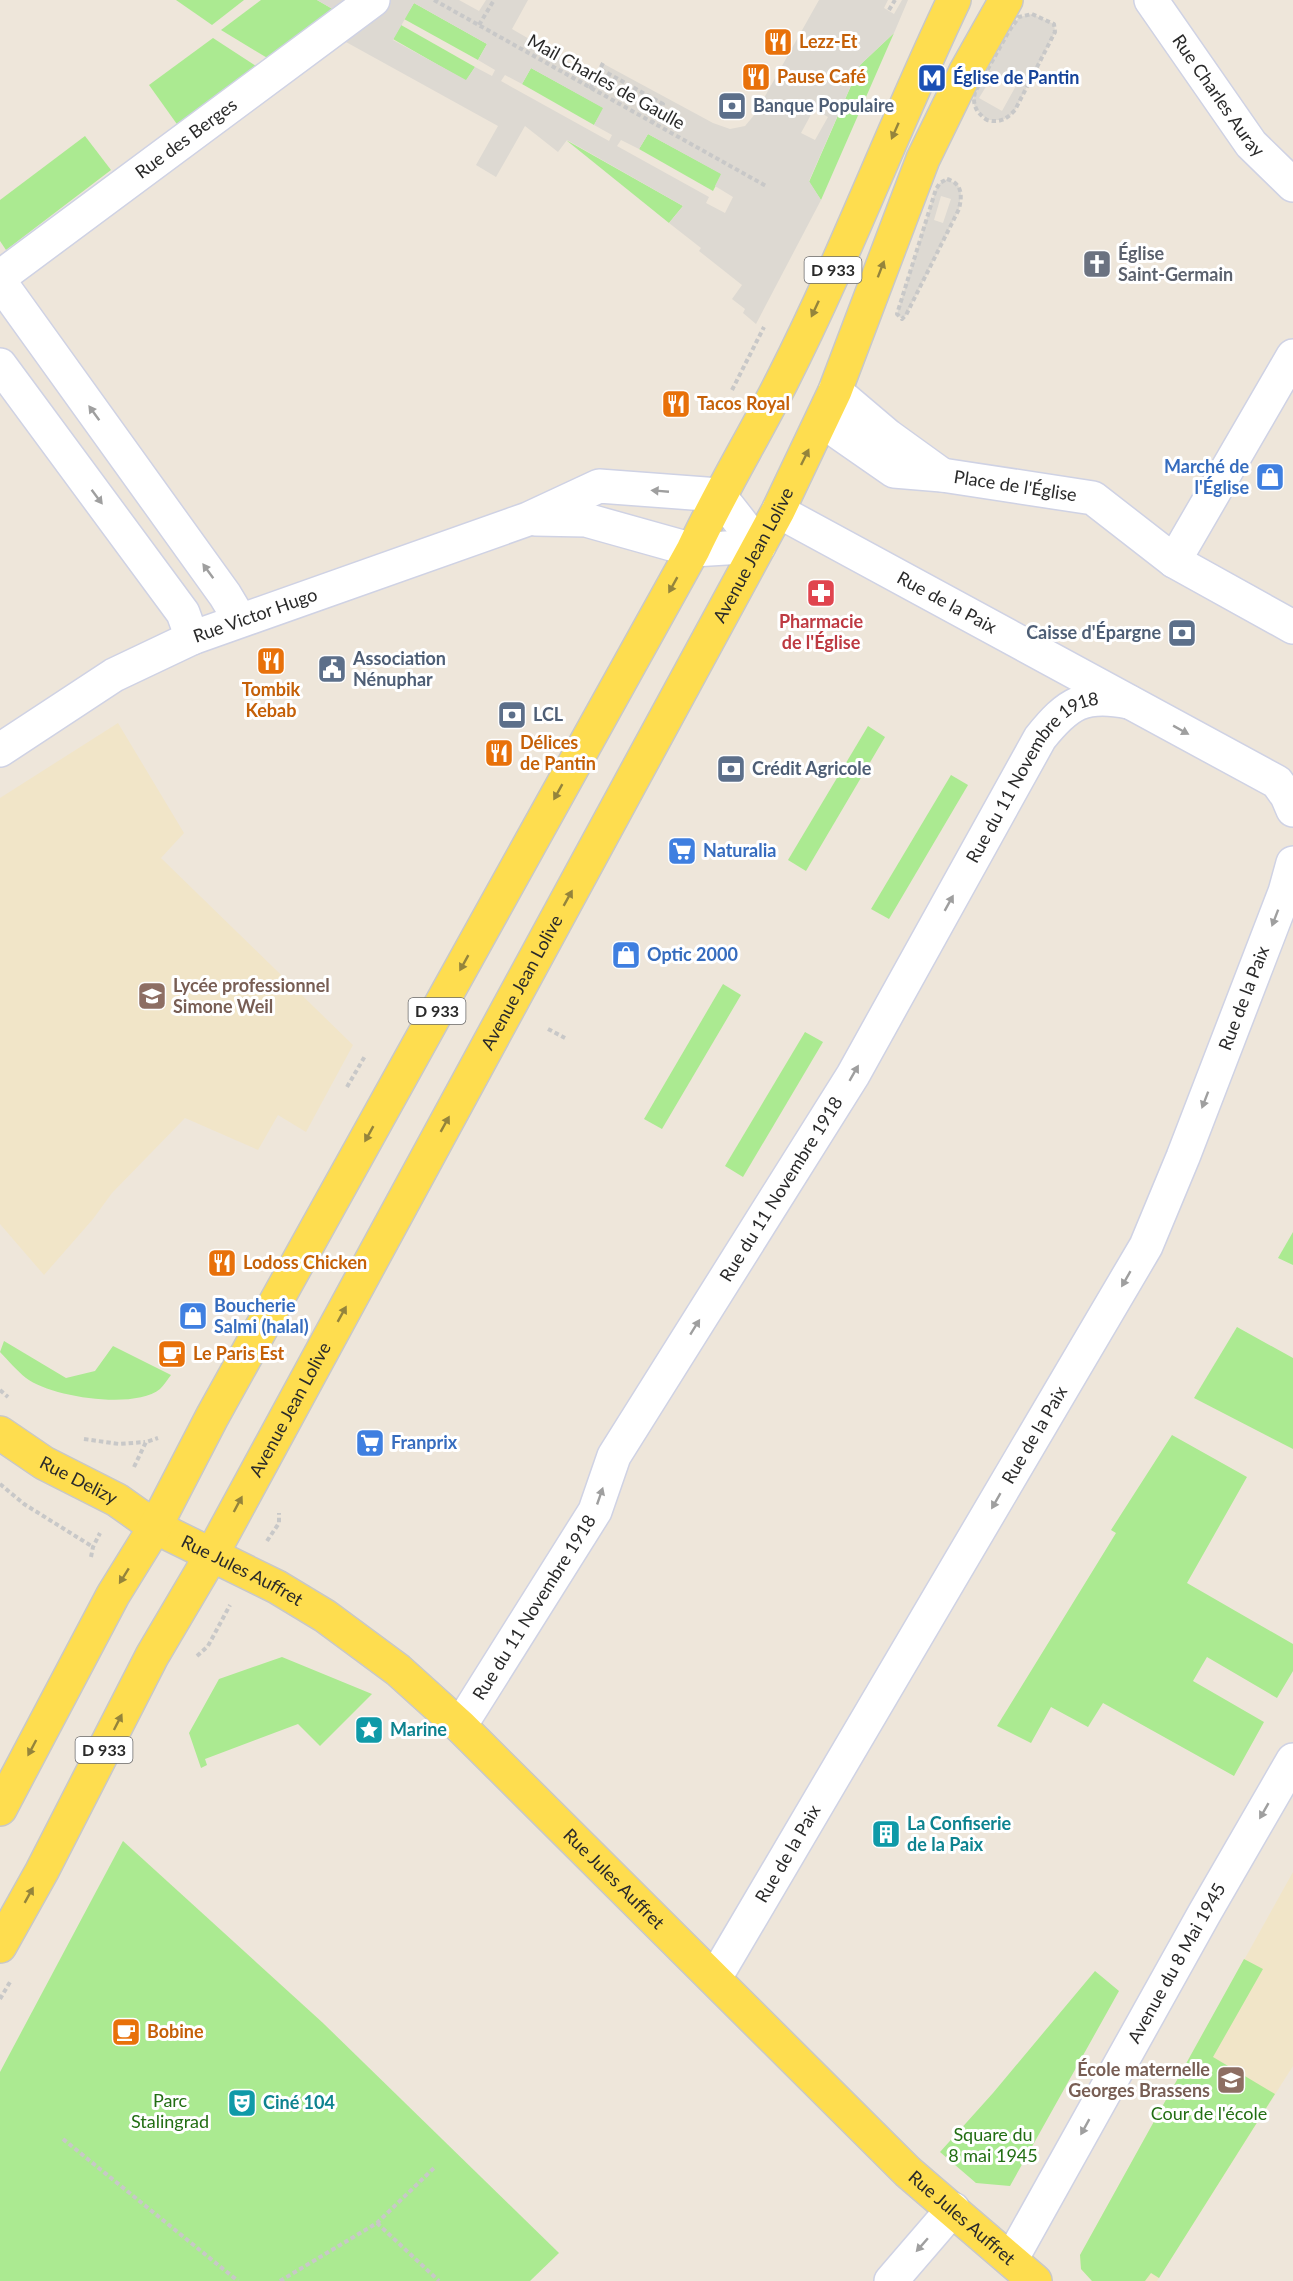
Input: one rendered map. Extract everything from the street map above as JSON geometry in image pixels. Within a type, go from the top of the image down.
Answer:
[{"type":"main road","name":"D 933","points":[[0,1809],[112,1595],[155,1527],[212,1418],[693,550],[718,495],[782,381],[854,226],[954,0]]},
{"type":"main road","name":"Avenue Jean Lolive","points":[[0,1946],[42,1871],[152,1656],[211,1556],[778,511],[835,392],[923,159],[966,71],[1006,0]]},
{"type":"main road","name":"Rue Delizy","points":[[0,1433],[44,1463],[117,1500],[155,1527]]},
{"type":"main road","name":"Rue Jules Auffret","points":[[155,1527],[277,1587],[325,1616],[398,1670],[460,1726],[908,2172],[1035,2281]]},
{"type":"street","name":"Rue des Berges","points":[[0,277],[373,0]]},
{"type":"street","name":"Rue Charles Auray","points":[[1151,0],[1251,144],[1293,185]]},
{"type":"street","points":[[0,282],[218,585],[240,621]]},
{"type":"street","points":[[1174,561],[1293,356]]},
{"type":"street","points":[[0,365],[183,613],[192,638]]},
{"type":"street","name":"Place de l'Église","points":[[835,392],[888,436],[942,475]]},
{"type":"street","name":"Place de l'Église","points":[[822,421],[894,471],[942,475],[1093,498],[1174,561],[1293,627]]},
{"type":"street","name":"Rue Victor Hugo","points":[[0,750],[114,675],[192,638],[528,519],[599,486],[718,495]]},
{"type":"street","points":[[718,495],[759,546]]},
{"type":"street","name":"Rue de la Paix","points":[[778,511],[1285,787],[1293,810]]},
{"type":"street","name":"Rue Victor Hugo","points":[[528,519],[586,520],[693,550],[759,546]]},
{"type":"street","name":"Rue du 11 Novembre 1918","points":[[460,1726],[595,1510],[614,1456],[853,1075],[1040,738],[1064,711],[1092,698],[1110,698],[1129,702]]},
{"type":"street","name":"Rue de la Paix","points":[[715,1978],[1146,1246],[1285,892],[1293,863]]},
{"type":"street","name":"Avenue du 8 Mai 1945","points":[[1011,2260],[1204,1914],[1293,1760]]},
{"type":"street","points":[[891,2281],[953,2209]]},
{"type":"path","name":"Mail Charles de Gaulle","points":[[434,0],[766,186]]},
{"type":"path","points":[[479,26],[494,0]]},
{"type":"path","points":[[889,10],[895,0]]},
{"type":"path","points":[[590,89],[603,63]]},
{"type":"path","points":[[600,69],[663,104],[652,123]]},
{"type":"path","points":[[548,1029],[565,1038]]},
{"type":"path","points":[[347,1086],[365,1056]]},
{"type":"path","points":[[0,1390],[16,1405]]},
{"type":"path","points":[[76,1437],[119,1444],[146,1442]]},
{"type":"path","points":[[0,1484],[24,1504],[93,1547]]},
{"type":"path","points":[[63,2139],[238,2281]]},
{"type":"path","points":[[280,2281],[377,2223],[436,2166]]},
{"type":"path","points":[[377,2223],[439,2281]]},
{"type":"shaded area","points":[[317,0],[459,0],[479,11],[486,0],[528,0],[512,29],[593,76],[602,63],[713,123],[730,129],[745,126],[755,114],[819,0],[888,0],[884,8],[894,14],[902,0],[908,0],[894,33],[860,65],[809,181],[821,200],[756,324],[743,313],[745,309],[732,299],[742,285],[699,251],[701,248],[669,223],[683,206],[567,140],[558,152],[525,126],[496,177],[476,165],[498,126],[346,42],[336,11]],"holes":[[[414,3],[487,44],[478,60],[495,70],[492,76],[475,67],[466,80],[393,40]],[[531,68],[603,108],[594,125],[612,135],[609,141],[501,81],[505,75],[522,84]],[[814,109],[828,117],[815,140],[801,133]],[[648,134],[721,174],[715,186],[733,197],[725,213],[706,203],[709,197],[617,146],[621,140],[639,149]]]},
{"type":"shaded area","points":[[1032,14],[1054,24],[1055,32],[1015,110],[1009,117],[1002,120],[987,120],[975,108],[973,100],[975,92],[1019,17]],"holes":[[[995,72],[1017,84],[1002,111],[979,98]]]},
{"type":"shaded area","points":[[947,179],[958,185],[961,193],[959,209],[902,319],[897,314],[936,189]],"holes":[[[941,196],[951,199],[943,223],[934,220]]]},
{"type":"shaded area","name":"Lycée professionnel Simone Weil","points":[[118,723],[184,833],[161,858],[353,1045],[306,1132],[278,1115],[258,1150],[185,1118],[112,1193],[93,1219],[44,1275],[0,1224],[0,798]]},
{"type":"shaded area","name":"Cour de l'école","points":[[1293,1872],[1293,2066],[1157,2281],[1092,2281],[1081,2269],[1080,2255]]},
{"type":"green space","points":[[176,0],[244,0],[212,25]]},
{"type":"green space","points":[[261,0],[317,0],[336,11],[269,59],[221,30]]},
{"type":"green space","points":[[414,3],[487,44],[478,60],[404,19]]},
{"type":"green space","points":[[401,25],[475,67],[466,81],[393,39]]},
{"type":"green space","points":[[894,33],[821,200],[809,182],[860,65]]},
{"type":"green space","points":[[213,38],[259,68],[179,127],[149,85]]},
{"type":"green space","points":[[531,68],[604,108],[594,125],[522,84]]},
{"type":"green space","points":[[648,134],[722,174],[713,191],[639,149]]},
{"type":"green space","points":[[85,136],[111,170],[6,250],[0,241],[0,200]]},
{"type":"green space","points":[[566,140],[683,206],[669,223]]},
{"type":"green space","points":[[868,726],[885,737],[806,871],[788,860]]},
{"type":"green space","points":[[951,775],[968,785],[889,919],[871,909]]},
{"type":"green space","points":[[723,984],[741,995],[662,1129],[644,1119]]},
{"type":"green space","points":[[805,1032],[823,1042],[743,1177],[725,1166]]},
{"type":"green space","points":[[1293,1232],[1293,1265],[1278,1258]]},
{"type":"green space","points":[[1237,1327],[1293,1358],[1293,1449],[1194,1398]]},
{"type":"green space","points":[[4,1341],[66,1378],[95,1371],[113,1346],[171,1375],[160,1389],[132,1399],[113,1400],[73,1395],[54,1391],[26,1378],[0,1352]]},
{"type":"green space","points":[[1172,1435],[1247,1477],[1187,1583],[1293,1644],[1293,1671],[1277,1698],[1207,1657],[1193,1681],[1264,1722],[1234,1776],[1103,1703],[1088,1727],[1051,1707],[1031,1743],[997,1726],[1116,1533],[1111,1530]]},
{"type":"green space","points":[[282,1657],[372,1694],[320,1746],[298,1724],[205,1759],[207,1765],[201,1768],[189,1733],[219,1679]]},
{"type":"green space","name":"Parc Stalingrad","points":[[123,1841],[323,2023],[559,2253],[530,2281],[0,2281],[0,2072]]},
{"type":"green space","name":"Cour de l'école","points":[[1244,1959],[1263,1969],[1213,2057],[1275,2094],[1159,2278],[1151,2273],[1145,2281],[1092,2281],[1081,2269],[1080,2255]]},
{"type":"green space","name":"Square du 8 mai 1945","points":[[1095,1971],[1119,1991],[1010,2186],[976,2183],[940,2152],[993,2093]]},
{"type":"place","name":"Lezz-Et","points":[[778,42]]},
{"type":"place","name":"Pause Café","points":[[756,77]]},
{"type":"place","name":"Église de Pantin","points":[[932,78]]},
{"type":"place","name":"Banque Populaire","points":[[732,106]]},
{"type":"place","name":"Église Saint-Germain","points":[[1097,264]]},
{"type":"place","name":"Tacos Royal","points":[[676,404]]},
{"type":"place","name":"Marché de l'Église","points":[[1270,477]]},
{"type":"place","name":"Pharmacie de l'Église","points":[[821,593]]},
{"type":"place","name":"Caisse d'Épargne","points":[[1182,633]]},
{"type":"place","name":"Tombik Kebab","points":[[271,661]]},
{"type":"place","name":"Association Nénuphar","points":[[332,669]]},
{"type":"place","name":"LCL","points":[[512,715]]},
{"type":"place","name":"Délices de Pantin","points":[[499,753]]},
{"type":"place","name":"Crédit Agricole","points":[[731,769]]},
{"type":"place","name":"Naturalia","points":[[682,851]]},
{"type":"place","name":"Optic 2000","points":[[626,955]]},
{"type":"place","name":"Lycée professionnel Simone Weil","points":[[152,996]]},
{"type":"place","name":"Lodoss Chicken","points":[[222,1263]]},
{"type":"place","name":"Boucherie Salmi (halal)","points":[[193,1316]]},
{"type":"place","name":"Le Paris Est","points":[[172,1354]]},
{"type":"place","name":"Franprix","points":[[370,1443]]},
{"type":"place","name":"Marine","points":[[369,1730]]},
{"type":"place","name":"La Confiserie de la Paix","points":[[886,1834]]},
{"type":"place","name":"Bobine","points":[[126,2032]]},
{"type":"place","name":"École maternelle Georges Brassens","points":[[1231,2080]]},
{"type":"place","name":"Ciné 104","points":[[242,2103]]}]
